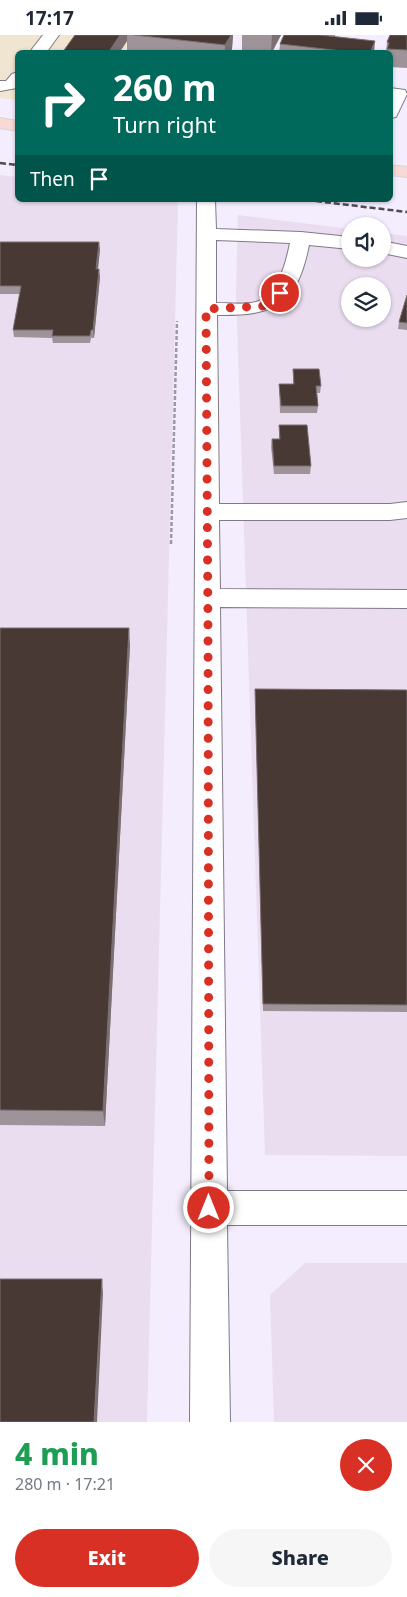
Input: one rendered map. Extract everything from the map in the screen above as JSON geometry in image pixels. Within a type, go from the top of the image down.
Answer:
[{"type":"main road","points":[[0,123],[15,125]]},
{"type":"main road","points":[[393,170],[407,172]]},
{"type":"street","points":[[39,50],[51,35]]},
{"type":"street","points":[[0,86],[11,85],[15,80]]},
{"type":"street","points":[[393,93],[399,94],[393,107]]},
{"type":"street","points":[[206,202],[210,1422]]},
{"type":"street","points":[[205,234],[301,237],[341,242]]},
{"type":"street","points":[[206,309],[264,306],[280,293],[297,261],[301,237]]},
{"type":"street","points":[[391,249],[407,252]]},
{"type":"street","points":[[207,511],[390,512],[407,510]]},
{"type":"street","points":[[208,598],[407,599]]},
{"type":"street","points":[[209,1208],[407,1208]]},
{"type":"path","points":[[171,544],[177,316]]},
{"type":"shaded area","points":[[0,35],[135,35],[124,50],[15,50],[15,100],[0,98]]},
{"type":"shaded area","points":[[0,175],[15,177],[15,202],[178,203],[147,1422],[0,1422]]},
{"type":"shaded area","points":[[238,215],[341,228],[341,267],[391,267],[391,234],[407,236],[407,1156],[265,1155],[236,293]]},
{"type":"shaded area","points":[[305,1263],[407,1263],[407,1422],[274,1422],[270,1295]]},
{"type":"building","points":[[75,35],[120,35],[110,50],[64,50]]},
{"type":"building","points":[[134,35],[231,35],[225,45]]},
{"type":"building","points":[[284,35],[320,35],[375,41],[371,50],[333,50],[280,44]]},
{"type":"building","points":[[390,35],[407,35],[407,50],[387,49]]},
{"type":"building","points":[[0,242],[99,242],[96,269],[99,269],[93,330],[91,330],[90,336],[52,336],[53,330],[13,330],[21,286],[0,286]]},
{"type":"building","points":[[407,295],[407,323],[399,322]]},
{"type":"building","points":[[293,369],[319,369],[321,386],[316,386],[318,406],[281,406],[279,384],[294,384]]},
{"type":"building","points":[[279,425],[307,425],[311,466],[274,466],[272,439],[280,439]]},
{"type":"building","points":[[0,628],[129,628],[103,1111],[0,1110]]},
{"type":"building","points":[[255,689],[407,690],[407,1005],[263,1004]]},
{"type":"building","points":[[0,1279],[102,1279],[94,1422],[0,1422]]},
{"type":"railway","points":[[0,163],[15,165]]},
{"type":"railway","points":[[324,202],[407,212]]},
{"type":"route","points":[[209,1208],[206,309],[264,306],[280,293]]}]
